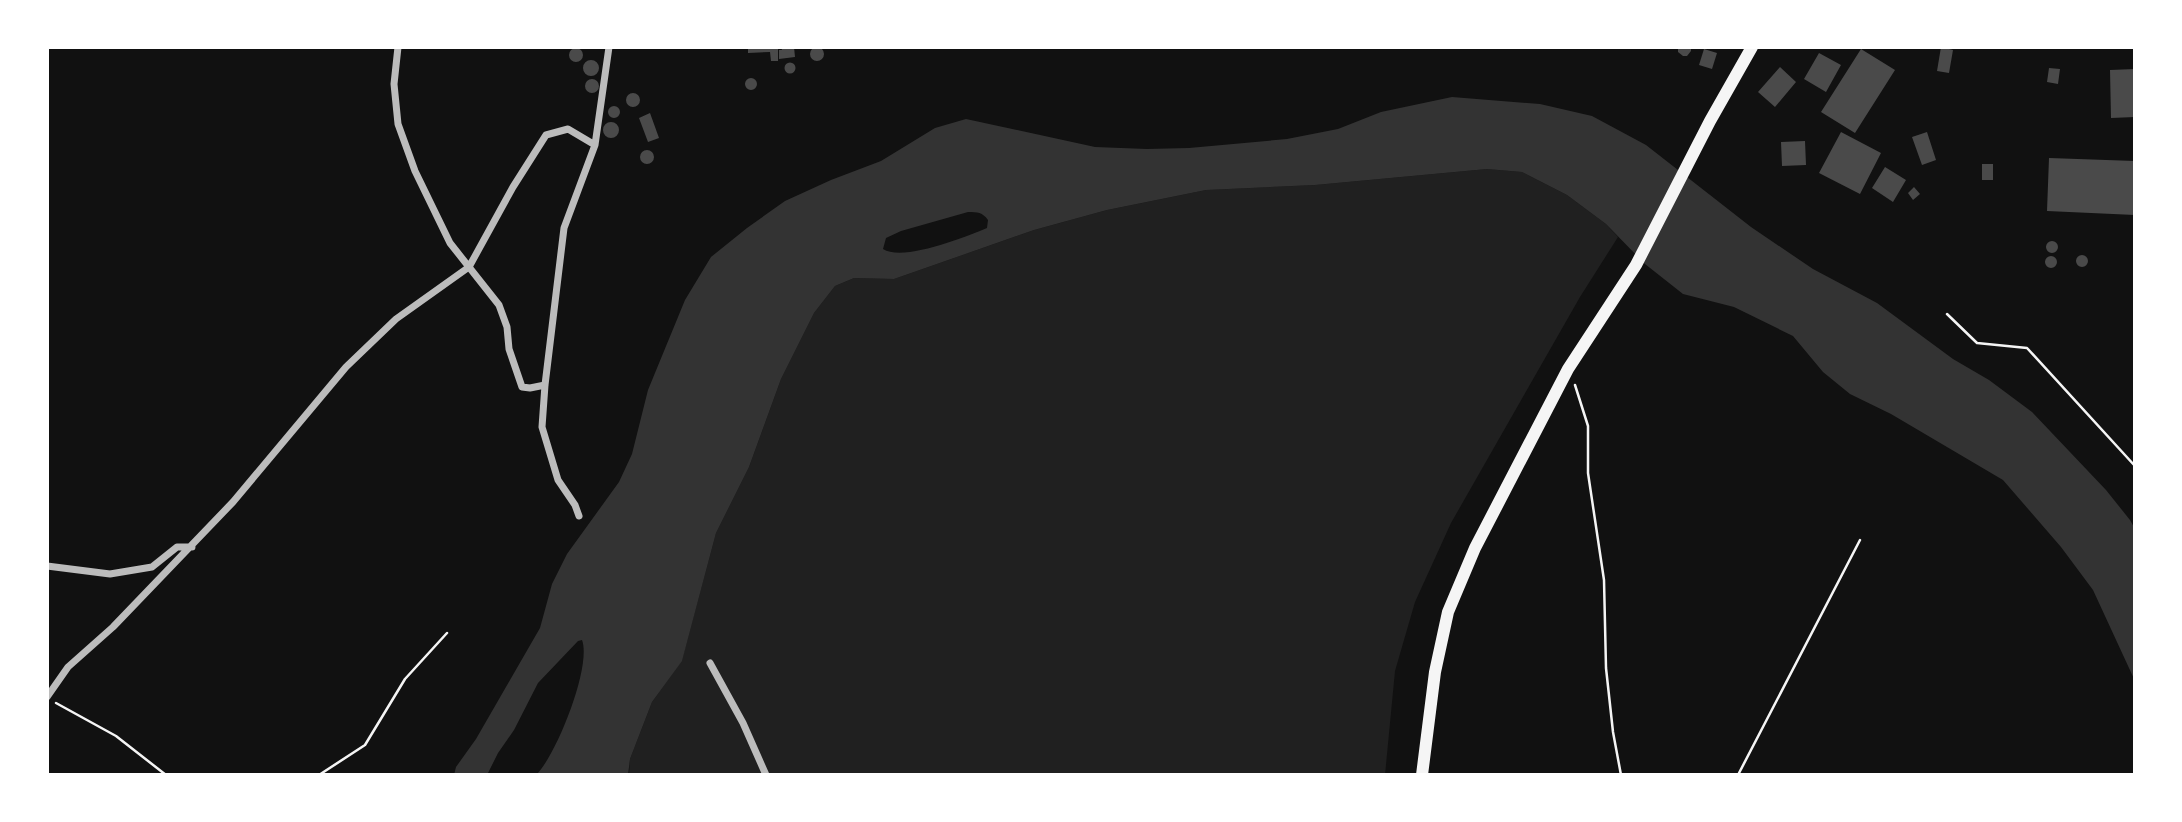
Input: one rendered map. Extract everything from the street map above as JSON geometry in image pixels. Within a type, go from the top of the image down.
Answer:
[{"type":"highway","points":[[1422,775],[1435,672],[1448,612],[1475,548],[1568,369],[1636,265],[1710,121],[1752,47]]},
{"type":"street","points":[[398,47],[394,85],[398,124],[415,172],[450,243],[499,305],[507,327],[509,349],[522,387],[545,385]]},
{"type":"street","points":[[579,516],[558,480],[542,427],[564,228],[594,145],[609,47]]},
{"type":"street","points":[[47,697],[68,667],[113,627],[233,502],[345,368],[396,319],[469,267],[513,187],[547,135],[568,129],[594,145]]},
{"type":"street","points":[[47,566],[110,575],[152,567],[177,547],[192,547]]},
{"type":"street","points":[[710,663],[743,723],[766,775]]},
{"type":"path","points":[[1947,314],[1977,343],[2027,348],[2135,466]]},
{"type":"path","points":[[1568,369],[1588,426],[1588,473],[1604,580],[1606,668],[1621,775]]},
{"type":"path","points":[[1738,775],[1860,540]]},
{"type":"path","points":[[319,775],[365,745],[405,679],[447,633]]},
{"type":"path","points":[[47,697],[116,736],[166,775]]},
{"type":"shaded area","points":[[1452,97],[1540,104],[1592,116],[1646,145],[1751,227],[1813,269],[1877,303],[2032,412],[2106,490],[2135,529],[2135,681],[2093,590],[2061,547],[2003,480],[1891,414],[1850,394],[1823,372],[1793,336],[1734,307],[1683,294],[1645,264],[1606,224],[1567,195],[1522,172],[1487,169],[1315,185],[1206,190],[1107,210],[1034,230],[894,279],[854,278],[835,286],[814,313],[781,379],[749,467],[716,533],[682,661],[652,702],[630,759],[628,775],[536,775],[553,750],[570,710],[582,669],[582,640],[538,683],[487,775],[454,775],[456,767],[476,739],[540,628],[552,584],[567,554],[619,482],[632,454],[648,390],[685,300],[711,257],[747,228],[785,201],[881,161],[935,128],[966,119],[1095,147],[1147,149],[1287,139],[1338,129],[1381,112]],"holes":[[[968,212],[986,217],[987,228],[919,250],[892,252],[883,249],[886,238],[901,231]]]},
{"type":"shaded area","points":[[1487,169],[1522,172],[1567,195],[1606,224],[1618,237],[1580,297],[1451,523],[1415,602],[1395,671],[1385,775],[629,775],[630,759],[652,702],[682,660],[716,533],[749,467],[781,379],[814,313],[835,286],[854,278],[894,279],[1034,230],[1107,210],[1206,190],[1315,185]]},
{"type":"building","points":[[748,47],[778,47],[778,61],[771,61],[770,52],[748,53]]},
{"type":"building","points":[[781,47],[794,47],[795,57],[779,59]]},
{"type":"building","points":[[814,47],[820,47],[824,54],[820,61],[814,61],[810,57],[810,51]]},
{"type":"building","points":[[1678,47],[1691,47],[1691,51],[1687,56],[1683,56],[1678,52]]},
{"type":"building","points":[[1941,47],[1953,50],[1949,73],[1937,71]]},
{"type":"building","points":[[576,48],[581,50],[581,60],[576,62],[571,60],[569,55],[571,50]]},
{"type":"building","points":[[1704,49],[1717,53],[1712,69],[1699,65]]},
{"type":"building","points":[[1861,49],[1895,70],[1855,133],[1821,112]]},
{"type":"building","points":[[1819,53],[1841,65],[1826,92],[1804,79]]},
{"type":"building","points":[[591,60],[597,62],[597,74],[591,76],[585,74],[583,68],[585,62]]},
{"type":"building","points":[[790,63],[794,64],[794,72],[790,73],[786,72],[785,68],[786,64]]},
{"type":"building","points":[[1780,67],[1796,82],[1775,107],[1758,92]]},
{"type":"building","points":[[2049,68],[2060,69],[2058,84],[2047,82]]},
{"type":"building","points":[[2135,69],[2135,117],[2111,118],[2110,70]]},
{"type":"building","points":[[751,78],[757,84],[751,90],[745,84]]},
{"type":"building","points":[[592,79],[597,81],[597,91],[592,93],[587,91],[585,86],[587,81]]},
{"type":"building","points":[[633,93],[638,95],[638,105],[633,107],[628,105],[626,100],[628,95]]},
{"type":"building","points":[[614,106],[620,112],[614,118],[608,112]]},
{"type":"building","points":[[650,113],[659,138],[648,142],[639,118]]},
{"type":"building","points":[[608,122],[614,122],[619,130],[617,136],[608,138],[603,133],[603,127]]},
{"type":"building","points":[[1841,132],[1881,153],[1860,194],[1819,173]]},
{"type":"building","points":[[1927,132],[1936,160],[1922,165],[1912,137]]},
{"type":"building","points":[[1805,141],[1806,165],[1782,166],[1781,142]]},
{"type":"building","points":[[644,150],[650,150],[654,157],[650,164],[644,164],[640,160],[640,154]]},
{"type":"building","points":[[2049,158],[2135,161],[2135,215],[2047,211]]},
{"type":"building","points":[[1982,164],[1993,164],[1993,180],[1982,180]]},
{"type":"building","points":[[1885,167],[1906,180],[1893,202],[1872,188]]},
{"type":"building","points":[[1914,187],[1920,194],[1913,200],[1908,193]]},
{"type":"building","points":[[2052,241],[2058,247],[2052,253],[2046,247]]},
{"type":"building","points":[[2082,255],[2088,261],[2082,267],[2076,261]]},
{"type":"building","points":[[2051,256],[2057,262],[2051,268],[2045,262]]}]
